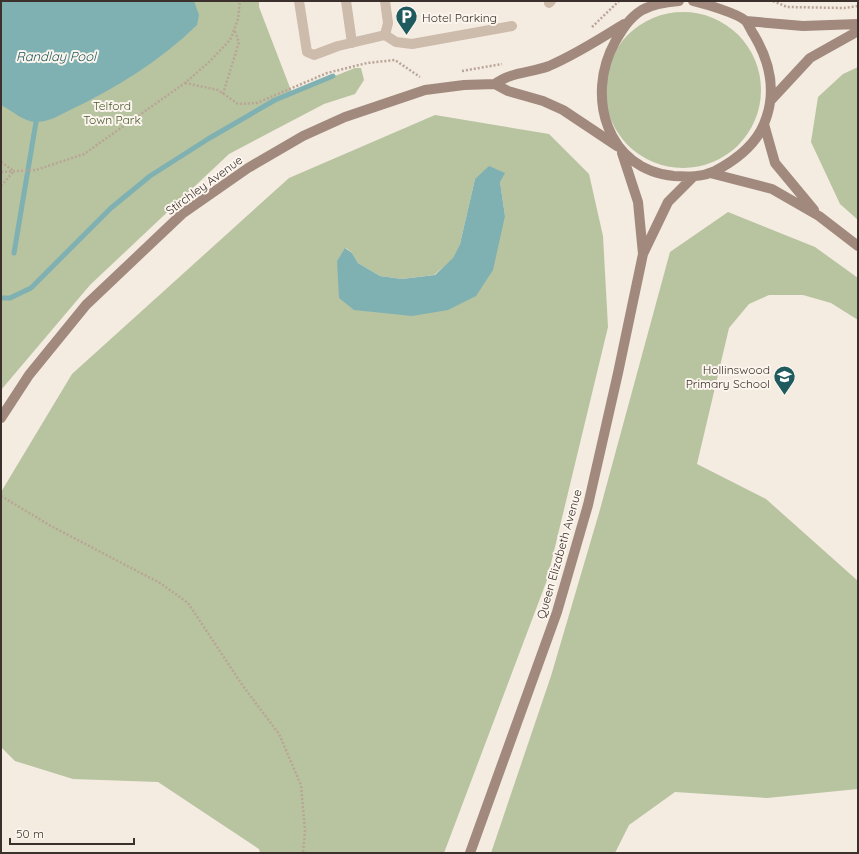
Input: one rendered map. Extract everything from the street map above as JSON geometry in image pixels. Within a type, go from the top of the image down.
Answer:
[{"type":"street","points":[[495,84],[508,76],[531,72],[555,63],[588,47],[626,23],[642,10],[665,2],[679,1]]},
{"type":"street","points":[[693,1],[713,5],[746,21],[803,26],[858,24]]},
{"type":"street","points":[[495,84],[508,91],[543,101],[563,110],[642,167],[664,175],[692,178],[710,173],[733,162],[751,145],[764,124],[771,100],[770,74],[762,49],[746,21]]},
{"type":"street","name":"Queen Elizabeth Avenue","points":[[626,23],[606,61],[601,81],[604,112],[620,150],[638,202],[643,254]]},
{"type":"street","points":[[771,100],[810,58],[858,31]]},
{"type":"street","name":"Stirchley Avenue","points":[[1,418],[29,376],[86,304],[182,214],[248,168],[310,133],[345,117],[384,103],[425,90],[464,85],[495,84]]},
{"type":"street","points":[[764,124],[775,163],[819,216]]},
{"type":"street","points":[[710,173],[772,189],[819,216],[858,246]]},
{"type":"street","name":"Queen Elizabeth Avenue","points":[[470,853],[557,612],[588,506],[643,254],[668,202],[692,178]]},
{"type":"lane","points":[[299,1],[307,52],[314,55],[352,43],[385,35],[396,42],[412,44],[512,26]]},
{"type":"lane","points":[[346,1],[352,43]]},
{"type":"lane","points":[[385,1],[388,23],[385,35]]},
{"type":"path","points":[[1,172],[36,170],[84,154],[184,83],[209,62],[230,40],[238,19],[240,1]]},
{"type":"path","points":[[588,30],[619,1]]},
{"type":"path","points":[[772,1],[787,7],[844,8],[858,6]]},
{"type":"path","points":[[223,94],[238,42],[234,29]]},
{"type":"path","points":[[184,83],[218,90],[238,104],[257,103],[327,72],[368,63],[395,60],[421,78]]},
{"type":"path","points":[[458,71],[510,63]]},
{"type":"path","points":[[1,162],[15,171]]},
{"type":"path","points":[[1,186],[15,171]]},
{"type":"path","points":[[1,496],[51,526],[160,583],[188,603],[243,686],[279,734],[301,785],[305,831],[303,853]]},
{"type":"green space","name":"Telford Town Park","points":[[1,1],[259,1],[259,7],[292,93],[355,68],[361,68],[364,80],[355,94],[324,104],[229,154],[90,285],[1,390]]},
{"type":"green space","points":[[675,12],[691,12],[706,15],[720,21],[733,30],[743,40],[752,53],[758,67],[761,90],[760,105],[752,127],[743,140],[733,150],[720,159],[706,165],[691,168],[675,168],[660,165],[646,159],[633,150],[623,140],[614,127],[608,113],[605,98],[605,82],[608,67],[614,53],[623,40],[633,30],[646,21],[660,15]]},
{"type":"green space","points":[[858,67],[858,220],[840,204],[811,142],[818,97],[843,74]]},
{"type":"green space","points":[[435,115],[549,134],[589,174],[603,236],[608,327],[547,580],[444,853],[260,853],[259,849],[158,782],[73,779],[15,761],[1,747],[1,492],[72,374],[289,178]],"holes":[[[475,179],[500,182],[505,216],[412,316],[337,261],[346,248],[352,253],[358,263],[380,276],[402,279],[434,275],[453,259],[460,244]]]},
{"type":"green space","points":[[728,212],[815,247],[858,278],[858,320],[831,303],[803,295],[769,295],[749,304],[729,328],[697,464],[766,499],[858,581],[858,789],[767,798],[675,792],[629,825],[615,853],[491,853],[551,676],[599,513],[670,252]]},
{"type":"water","name":"Randlay Pool","points":[[1,1],[194,1],[199,15],[197,25],[183,38],[168,51],[120,84],[49,120],[36,122],[22,118],[1,105]]},
{"type":"water","points":[[489,166],[505,173],[500,182],[505,216],[493,270],[476,296],[448,310],[412,316],[354,310],[339,298],[337,261],[345,248],[352,253],[358,263],[380,276],[402,279],[435,275],[453,258],[460,244],[475,179]]},
{"type":"waterway","points":[[1,298],[10,298],[31,288],[111,208],[150,176],[208,139],[275,100],[333,76]]},
{"type":"waterway","points":[[14,253],[36,122]]},
{"type":"place","name":"Hotel Parking","points":[[407,36]]},
{"type":"place","name":"Hollinswood Primary School","points":[[785,396]]}]
